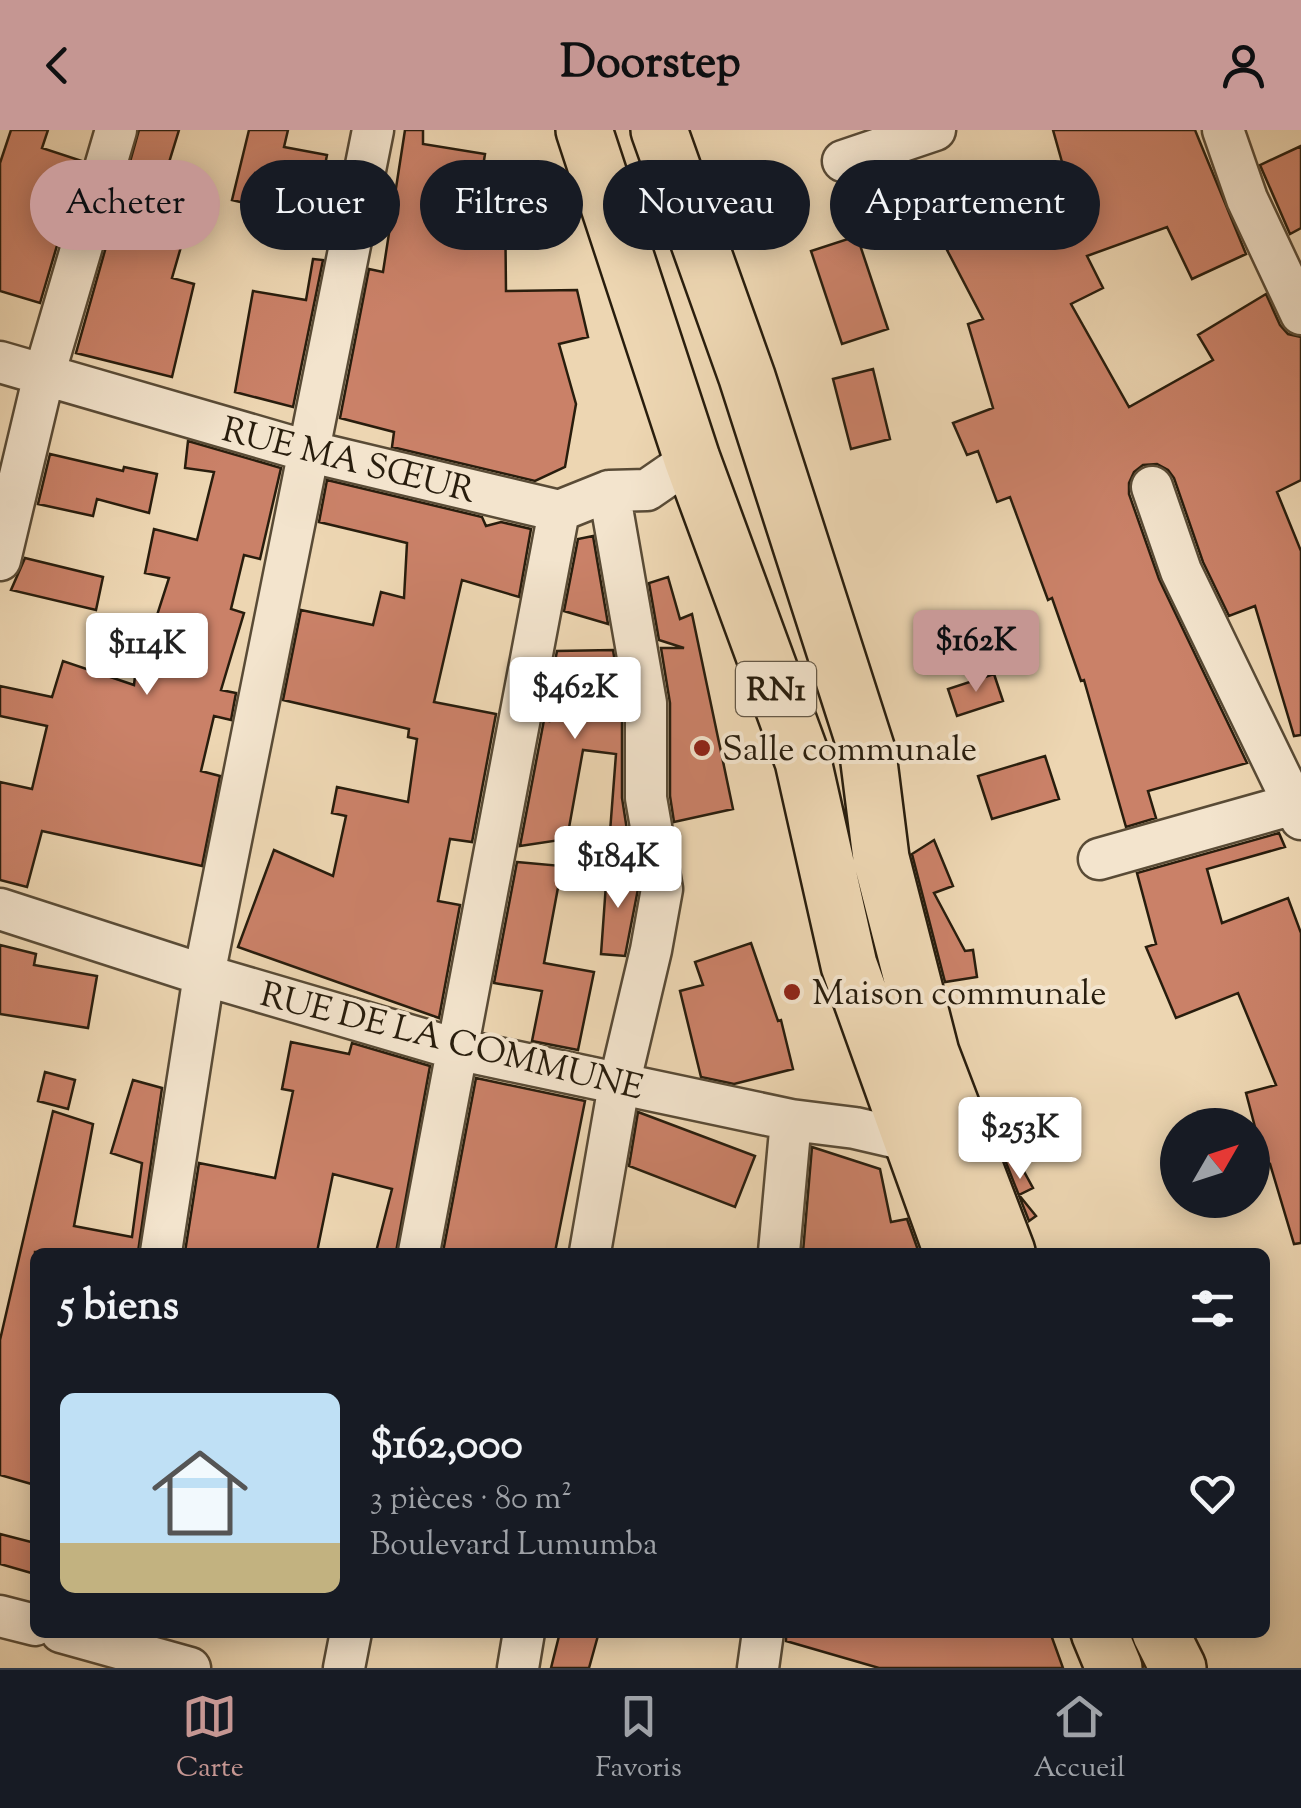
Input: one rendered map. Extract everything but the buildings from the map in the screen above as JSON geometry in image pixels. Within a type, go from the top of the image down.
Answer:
[{"type":"highway","name":"RN1","points":[[584,130],[692,459],[803,761],[849,965],[935,1133],[1005,1248]]},
{"type":"highway","name":"RN1","points":[[658,130],[747,377],[868,754],[881,858],[932,1053],[935,1133],[951,1248]]},
{"type":"highway","points":[[674,407],[747,377]]},
{"type":"highway","points":[[1101,1638],[1114,1668]]},
{"type":"highway","points":[[1163,1638],[1178,1668]]},
{"type":"street","points":[[0,560],[44,376],[116,130]]},
{"type":"street","points":[[162,1248],[204,975],[373,130]]},
{"type":"street","points":[[846,160],[934,130]]},
{"type":"street","points":[[1223,130],[1247,199],[1301,314]]},
{"type":"street","name":"RUE MA SŒUR","points":[[0,362],[307,451],[559,512]]},
{"type":"street","points":[[420,1248],[559,512],[610,491],[647,490],[692,459]]},
{"type":"street","points":[[1099,859],[1298,809],[1181,571],[1152,487]]},
{"type":"street","points":[[591,1248],[619,1085],[662,889],[646,798],[646,703],[610,491]]},
{"type":"street","name":"RUE DE LA COMMUNE","points":[[0,910],[456,1049],[791,1120],[935,1133]]},
{"type":"street","points":[[779,1248],[791,1120]]},
{"type":"street","points":[[0,1616],[30,1624]]},
{"type":"street","points":[[344,1668],[349,1638]]},
{"type":"street","points":[[518,1668],[523,1638]]},
{"type":"street","points":[[758,1668],[762,1638]]},
{"type":"street","points":[[89,1644],[190,1668]]},
{"type":"place","name":"Salle communale","points":[[702,748]]},
{"type":"place","name":"Maison communale","points":[[792,992]]}]
